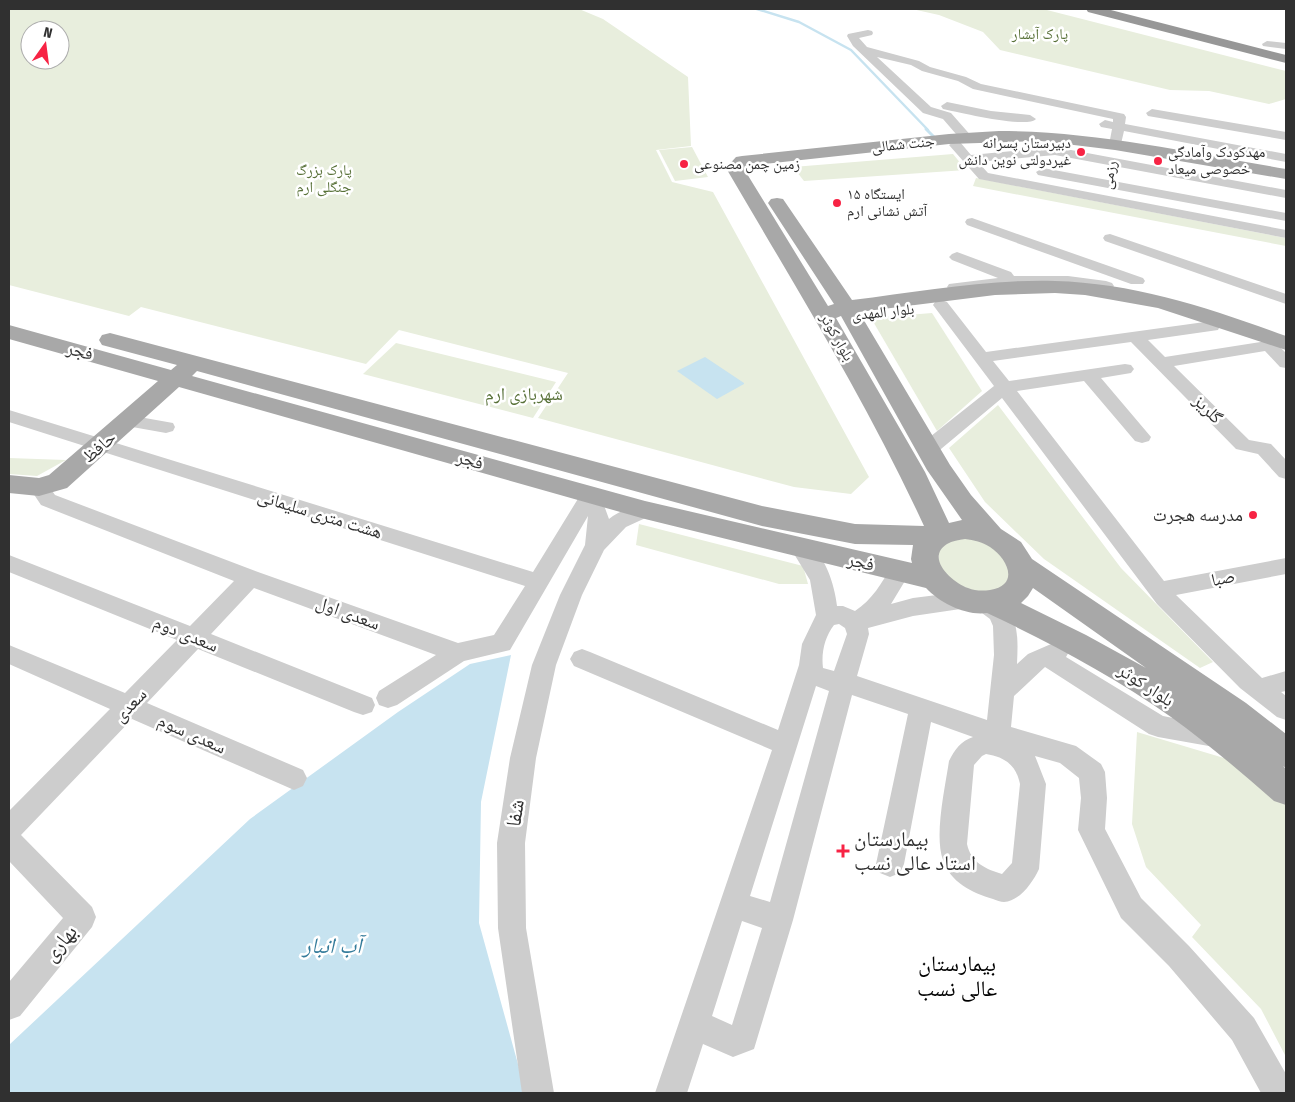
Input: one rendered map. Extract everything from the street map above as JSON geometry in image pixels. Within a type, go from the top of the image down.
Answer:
[{"type":"highway","points":[[1093,9],[1286,59]]},
{"type":"highway","points":[[1128,9],[1286,48]]},
{"type":"main road","name":"جنت شمالی","points":[[760,163],[961,142],[1037,142],[1071,144],[1113,153],[1156,155],[1286,174]]},
{"type":"main road","name":"جنت شمالی","points":[[1156,155],[1286,181]]},
{"type":"main road","name":"بلوار کوثر","points":[[939,535],[912,472],[824,315],[735,168],[742,161],[760,163],[759,170],[763,181],[848,312],[928,449],[962,502],[991,535]]},
{"type":"main road","name":"بلوار المهدی","points":[[824,315],[1011,284],[1084,289],[1128,288],[1156,305],[1212,326],[1278,347]]},
{"type":"main road","name":"بلوار المهدی","points":[[848,312],[941,305],[1008,297],[1076,297],[1195,310],[1278,347]]},
{"type":"main road","name":"فجر","points":[[9,313],[185,370],[645,510],[933,580]]},
{"type":"main road","name":"فجر","points":[[9,332],[185,370],[715,504],[811,526],[855,534],[939,535]]},
{"type":"main road","name":"حافظ","points":[[9,484],[39,487],[58,482],[185,370]]},
{"type":"main road","points":[[855,534],[886,529],[913,519],[926,504]]},
{"type":"main road","points":[[964,529],[991,535],[1005,544],[1022,567],[1024,577],[1017,590],[1004,599],[981,602],[943,589],[933,580],[926,567],[924,555],[927,544],[939,535],[964,529]]},
{"type":"main road","name":"بلوار کوثر","points":[[1022,567],[1286,790]]},
{"type":"main road","name":"بلوار کوثر","points":[[981,602],[1076,642],[1131,658],[1160,664],[1235,713],[1286,753]]},
{"type":"street","points":[[868,33],[852,36],[864,50],[927,110],[945,110],[1030,120]]},
{"type":"street","points":[[864,50],[915,63],[926,69],[962,78],[977,87],[1120,117],[1118,127]]},
{"type":"street","points":[[962,78],[945,110],[968,159],[984,176],[1286,234]]},
{"type":"street","points":[[1152,113],[1286,136]]},
{"type":"street","points":[[1055,117],[1286,158]]},
{"type":"street","name":"رزمی","points":[[1105,200],[1118,127]]},
{"type":"street","points":[[1264,142],[1286,145]]},
{"type":"street","points":[[968,159],[1055,151],[1113,153],[1286,194]]},
{"type":"street","points":[[1113,153],[1133,177],[1286,206]]},
{"type":"street","points":[[1043,172],[1286,217]]},
{"type":"street","points":[[972,222],[1128,288],[1159,255]]},
{"type":"street","points":[[1110,238],[1286,299]]},
{"type":"street","points":[[957,257],[1005,275],[1011,284]]},
{"type":"street","points":[[955,287],[1011,284]]},
{"type":"street","points":[[941,305],[1159,590],[1248,681],[1286,710]]},
{"type":"street","points":[[981,358],[1212,326]]},
{"type":"street","name":"گلریز","points":[[1134,336],[1244,445],[1264,449],[1286,472]]},
{"type":"street","points":[[1162,363],[1278,347],[1286,363]]},
{"type":"street","points":[[928,449],[1004,388],[1125,369]]},
{"type":"street","points":[[1089,374],[1142,438]]},
{"type":"street","name":"هشت متری سلیمانی","points":[[9,416],[539,582]]},
{"type":"street","points":[[128,421],[166,427]]},
{"type":"street","name":"سعدی اول","points":[[39,487],[48,500],[250,578],[458,653]]},
{"type":"street","points":[[592,494],[599,517],[596,545]]},
{"type":"street","points":[[388,698],[458,653],[502,643],[592,494]]},
{"type":"street","points":[[596,545],[619,522],[645,510]]},
{"type":"street","name":"شفا","points":[[538,1093],[512,928],[511,843],[523,758],[544,665],[571,595],[596,545]]},
{"type":"street","points":[[671,1093],[786,745],[810,668],[811,656],[820,626],[827,616],[824,585],[819,571],[802,549]]},
{"type":"street","name":"سعدی دوم","points":[[9,563],[363,705]]},
{"type":"street","name":"صبا","points":[[1159,590],[1286,566]]},
{"type":"street","points":[[855,623],[867,616],[878,605],[891,588],[900,571]]},
{"type":"street","name":"سعدی","points":[[9,830],[250,578]]},
{"type":"street","points":[[855,623],[913,607],[981,602],[1002,616],[1005,627],[1002,693],[992,738]]},
{"type":"street","points":[[694,1024],[734,1041],[743,1038],[779,920],[836,716],[843,682],[858,634],[855,623],[843,615],[827,616]]},
{"type":"street","points":[[1002,693],[1019,674],[1046,656],[1076,642]]},
{"type":"street","name":"سعدی سوم","points":[[9,654],[294,778]]},
{"type":"street","points":[[1046,656],[1158,726],[1223,738]]},
{"type":"street","points":[[582,659],[786,745]]},
{"type":"street","points":[[810,668],[813,674],[829,682],[843,682],[921,708],[992,738],[1021,757],[1033,784],[1025,869],[1011,885],[1004,888],[986,883],[970,875],[956,860],[953,844],[962,761],[973,748],[992,738],[1067,754],[1092,772],[1094,798],[1091,830],[1131,908],[1179,956],[1243,1029],[1278,1093]]},
{"type":"street","points":[[890,864],[921,708]]},
{"type":"street","name":"بهاری","points":[[9,842],[82,917],[9,1005]]},
{"type":"street","points":[[734,904],[779,920]]},
{"type":"green space","name":"پارک بزرگ جنگلی ارم","points":[[9,9],[579,9],[603,19],[688,77],[691,146],[656,150],[672,182],[713,192],[869,477],[851,494],[794,487],[538,418],[568,373],[399,330],[366,364],[141,307],[129,316],[9,285]]},
{"type":"green space","name":"پارک آبشار","points":[[912,9],[1043,9],[1286,71],[1286,99],[1269,104],[1209,91],[1170,90],[1000,50],[983,32],[939,15]]},
{"type":"green space","name":"زمین چمن مصنوعی","points":[[692,147],[708,177],[675,181],[659,150]]},
{"type":"green space","points":[[953,154],[966,170],[804,181],[793,167]]},
{"type":"green space","points":[[976,178],[1286,238],[1286,246],[973,186]]},
{"type":"green space","points":[[932,313],[982,391],[937,431],[871,318]]},
{"type":"green space","name":"شهربازی ارم","points":[[396,343],[556,382],[533,418],[363,374]]},
{"type":"green space","points":[[998,405],[1121,568],[1213,662],[1200,668],[1044,559],[985,502],[949,448]]},
{"type":"green space","points":[[9,458],[66,460],[37,476],[9,474]]},
{"type":"green space","points":[[639,524],[803,566],[808,584],[779,584],[636,545]]},
{"type":"green space","points":[[955,537],[982,538],[1013,561],[1009,589],[972,595],[940,575],[938,548]]},
{"type":"green space","points":[[1137,732],[1234,761],[1286,805],[1286,1057],[1261,1009],[1192,937],[1201,925],[1146,867],[1132,824]]},
{"type":"water","points":[[705,357],[744,384],[717,399],[677,371]]},
{"type":"water","name":"آب انبار","points":[[511,655],[481,802],[479,923],[526,1093],[9,1093],[9,1045],[250,819],[398,712],[470,664]]},
{"type":"waterway","points":[[757,9],[799,22],[851,50],[928,130]]},
{"type":"waterway","points":[[926,129],[934,137]]},
{"type":"place","name":"دبیرستان پسرانه غیردولتی نوین دانش","points":[[1081,152]]},
{"type":"place","name":"مهدکودک وآمادگی خصوصی میعاد","points":[[1158,161]]},
{"type":"place","name":"زمین چمن مصنوعی","points":[[684,164]]},
{"type":"place","name":"ایستگاه ۱۵ آتش نشانی ارم","points":[[837,203]]},
{"type":"place","name":"مدرسه هجرت","points":[[1253,515]]},
{"type":"place","name":"بیمارستان استاد عالی نسب","points":[[843,851]]},
{"type":"district","name":"بیمارستان عالی نسب","points":[[957,976]]}]
